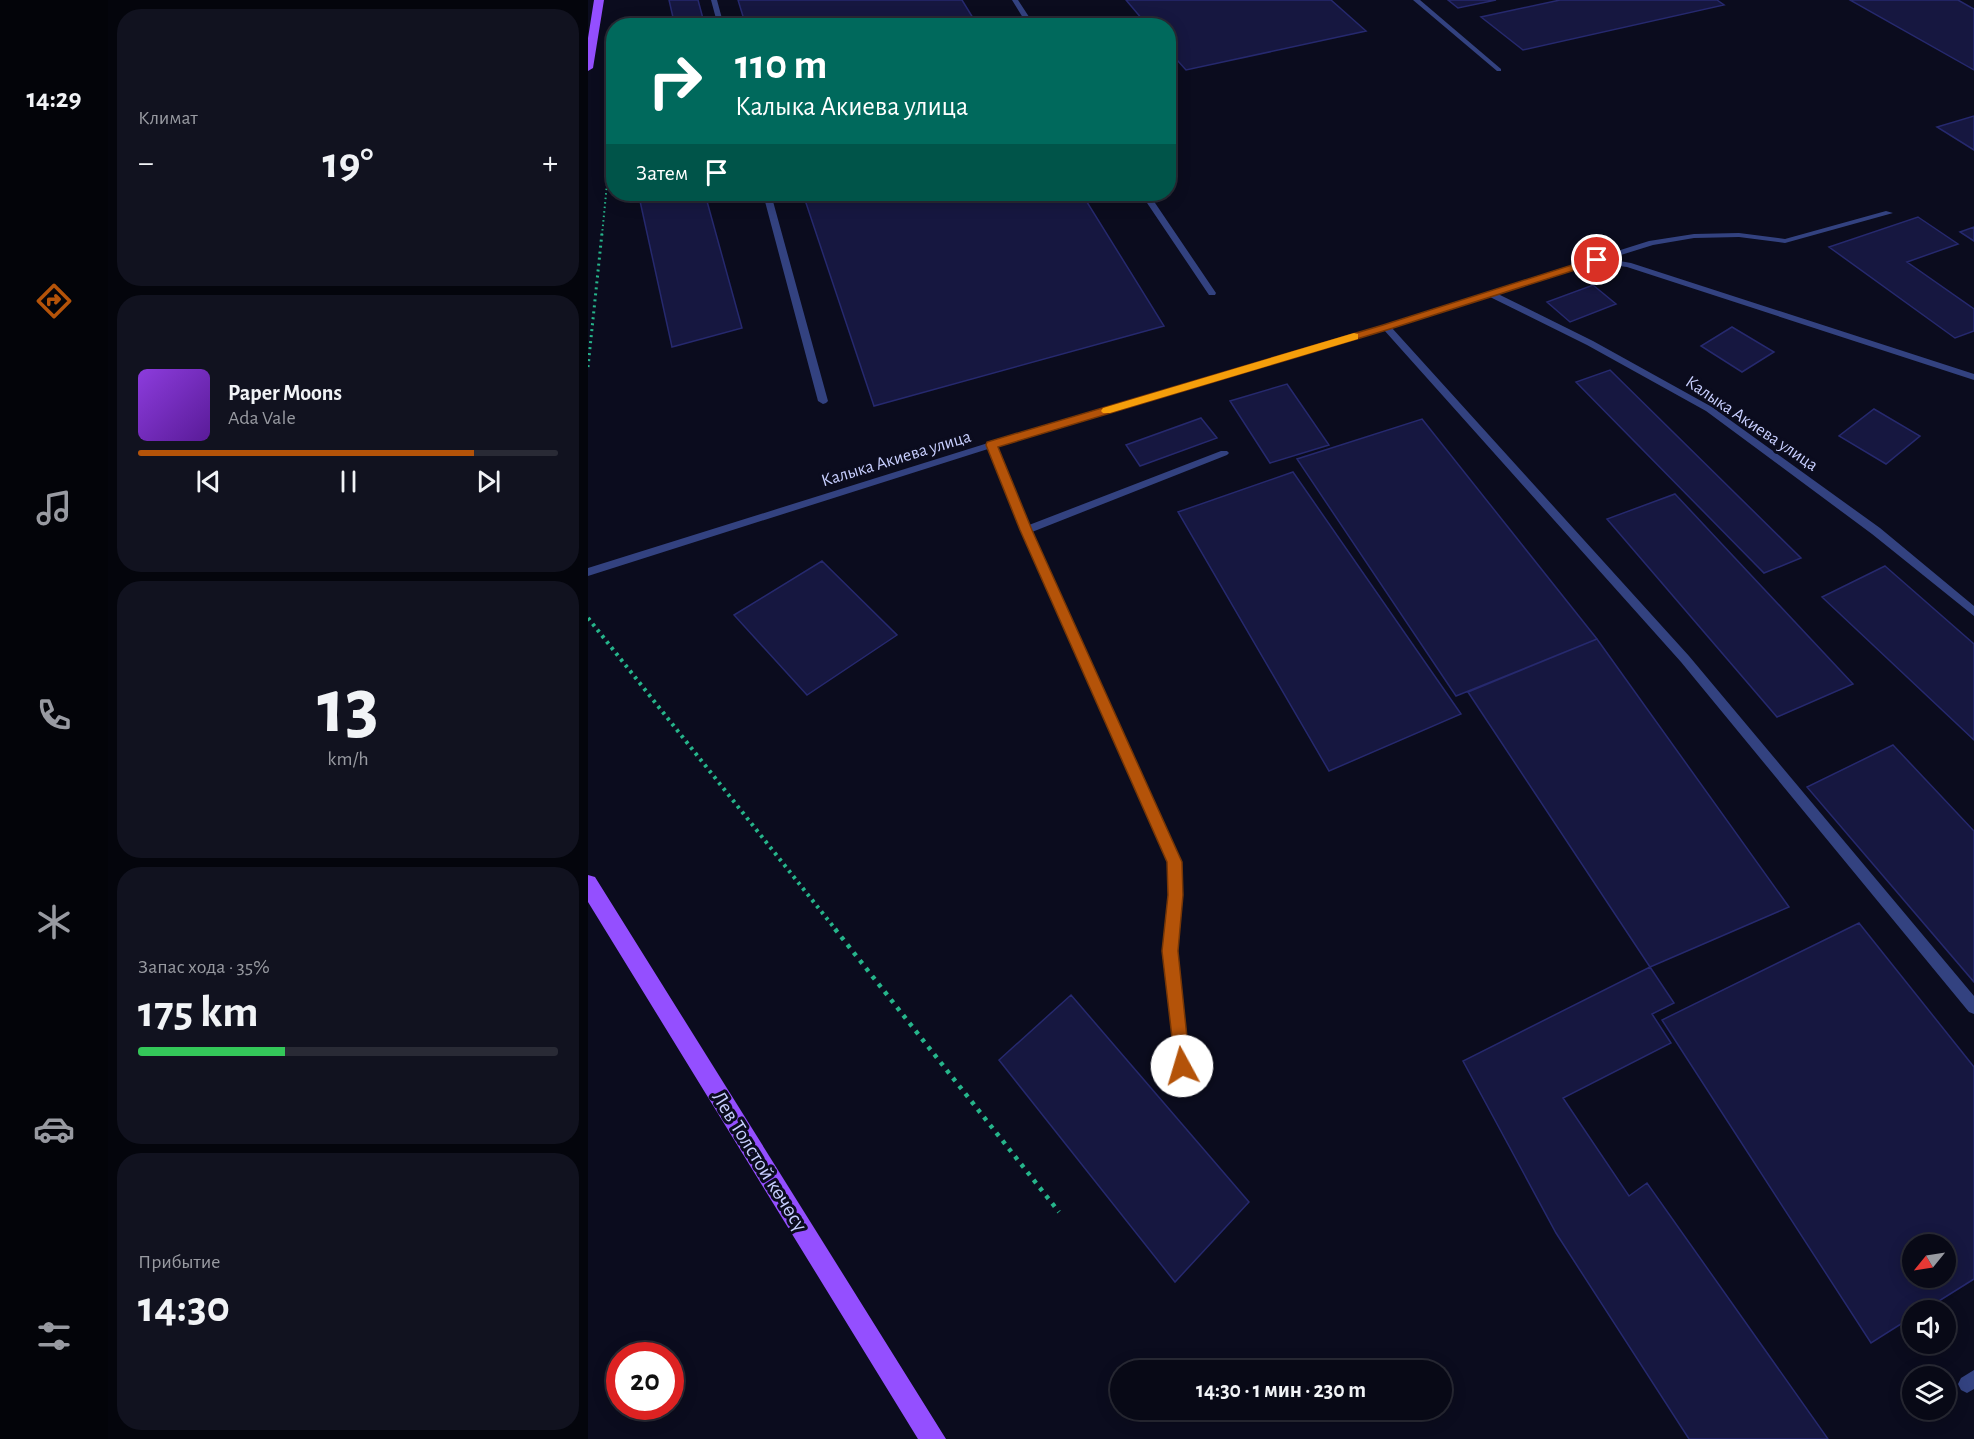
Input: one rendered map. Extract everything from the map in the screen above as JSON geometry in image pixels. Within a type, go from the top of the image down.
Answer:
[{"type":"main road","points":[[588,68],[599,0]]},
{"type":"main road","name":"Лев Толстой көчөсү","points":[[588,884],[933,1439]]},
{"type":"lane","points":[[714,0],[719,18]]},
{"type":"lane","points":[[1015,0],[1027,18]]},
{"type":"lane","points":[[1416,0],[1500,70]]},
{"type":"lane","points":[[769,201],[823,400]]},
{"type":"lane","points":[[1150,201],[1212,293]]},
{"type":"lane","points":[[1597,260],[1652,243],[1694,236],[1739,236],[1785,241],[1888,213]]},
{"type":"lane","name":"Калыка Акиева улица","points":[[588,572],[991,445],[1386,327],[1597,260],[1628,264],[1974,376]]},
{"type":"lane","name":"Калыка Акиева улица","points":[[1491,294],[1590,343],[1709,409],[1876,531],[1974,612]]},
{"type":"lane","points":[[1386,327],[1684,659],[1974,1007]]},
{"type":"lane","points":[[991,445],[1026,530],[1174,862],[1176,895],[1170,951],[1182,1066]]},
{"type":"lane","points":[[1026,530],[1224,453]]},
{"type":"path","points":[[588,367],[606,190]]},
{"type":"path","points":[[588,618],[1059,1212]]},
{"type":"building","points":[[669,0],[698,0],[703,18],[673,18]]},
{"type":"building","points":[[738,0],[962,0],[973,18],[744,18]]},
{"type":"building","points":[[1126,0],[1331,0],[1366,31],[1186,70],[1176,59],[1176,18],[1141,18]]},
{"type":"building","points":[[1448,0],[1496,0],[1458,8]]},
{"type":"building","points":[[1560,0],[1717,0],[1724,5],[1523,50],[1481,17]]},
{"type":"building","points":[[1850,0],[1958,0],[1974,9],[1974,70]]},
{"type":"building","points":[[1974,116],[1974,150],[1937,127]]},
{"type":"building","points":[[640,201],[707,201],[742,328],[672,347]]},
{"type":"building","points":[[805,201],[1086,201],[1164,326],[874,406]]},
{"type":"building","points":[[1918,217],[1958,244],[1907,262],[1974,309],[1974,331],[1955,338],[1829,247]]},
{"type":"building","points":[[1974,227],[1974,241],[1960,232]]},
{"type":"building","points":[[1593,285],[1616,304],[1570,322],[1547,302]]},
{"type":"building","points":[[1732,327],[1774,352],[1742,372],[1701,346]]},
{"type":"building","points":[[1610,370],[1801,558],[1764,573],[1576,382]]},
{"type":"building","points":[[1287,384],[1329,445],[1270,463],[1230,401]]},
{"type":"building","points":[[1874,409],[1920,436],[1886,464],[1839,436]]},
{"type":"building","points":[[1201,418],[1217,438],[1140,466],[1126,445]]},
{"type":"building","points":[[1422,419],[1597,639],[1456,696],[1297,459]]},
{"type":"building","points":[[1293,472],[1461,714],[1329,771],[1178,512]]},
{"type":"building","points":[[1675,494],[1853,684],[1777,717],[1607,519]]},
{"type":"building","points":[[822,561],[897,635],[807,695],[734,615]]},
{"type":"building","points":[[1885,566],[1974,644],[1974,740],[1822,597]]},
{"type":"building","points":[[1597,639],[1789,907],[1650,967],[1468,692]]},
{"type":"building","points":[[1893,745],[1974,831],[1974,982],[1807,787]]},
{"type":"building","points":[[1859,923],[1974,1067],[1974,1279],[1941,1300],[1902,1300],[1902,1323],[1871,1343],[1662,1020]]},
{"type":"building","points":[[1650,967],[1674,1003],[1652,1014],[1671,1043],[1563,1098],[1629,1196],[1647,1183],[1828,1439],[1689,1439],[1556,1233],[1463,1061]]},
{"type":"building","points":[[1071,995],[1249,1202],[1175,1282],[999,1060]]},
{"type":"slow traffic","points":[[1106,411],[1354,336]]},
{"type":"route","points":[[1182,1066],[1170,951],[1176,895],[1174,862],[1026,530],[991,445],[1386,327],[1597,260]]}]
